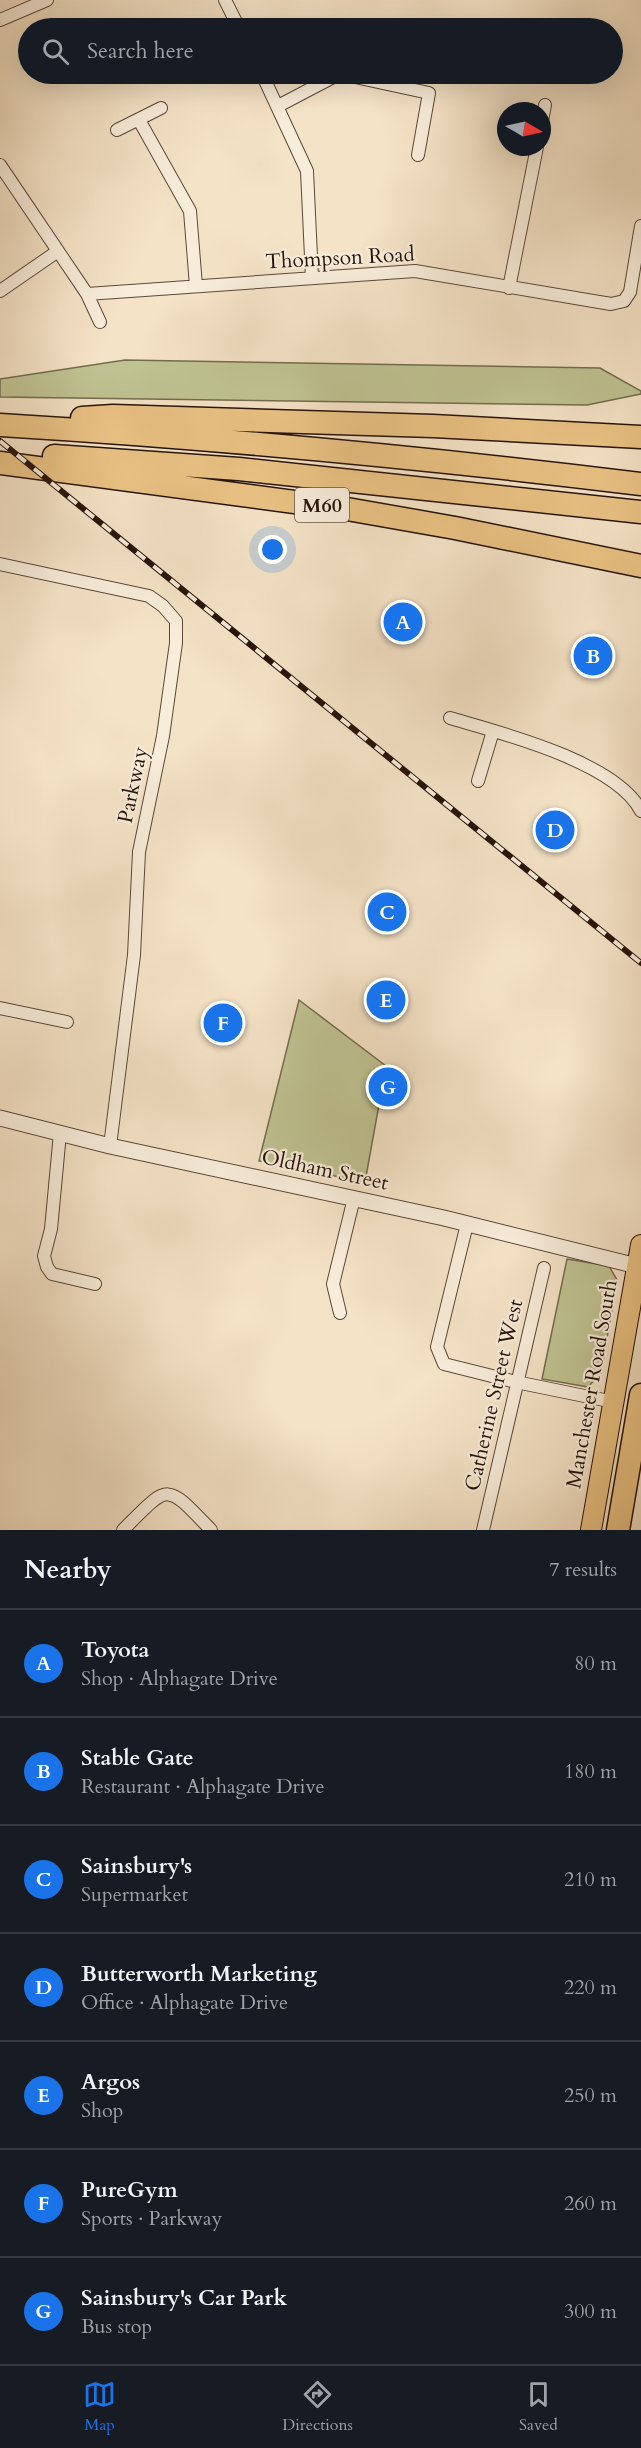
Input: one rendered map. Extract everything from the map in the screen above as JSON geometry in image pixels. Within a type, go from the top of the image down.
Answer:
[{"type":"highway","points":[[0,425],[113,416],[433,426],[638,438]]},
{"type":"highway","points":[[0,425],[137,433],[415,458],[641,484]]},
{"type":"highway","name":"M60","points":[[0,453],[239,469],[641,512]]},
{"type":"highway","name":"M60","points":[[0,463],[347,509],[455,528],[641,566]]},
{"type":"highway","points":[[618,1530],[641,1395]]},
{"type":"main road","name":"Manchester Road South","points":[[591,1530],[641,1245]]},
{"type":"street","points":[[0,20],[47,0]]},
{"type":"street","points":[[225,0],[234,18]]},
{"type":"street","points":[[267,84],[307,171],[312,278]]},
{"type":"street","points":[[278,106],[321,84]]},
{"type":"street","points":[[387,84],[429,93],[418,155]]},
{"type":"street","points":[[117,130],[161,108]]},
{"type":"street","points":[[139,120],[190,211],[196,286]]},
{"type":"street","points":[[509,288],[535,156]]},
{"type":"street","points":[[0,165],[87,294],[100,322]]},
{"type":"street","name":"Thompson Road","points":[[87,294],[414,271],[611,304],[624,301],[630,292],[641,226]]},
{"type":"street","points":[[0,291],[58,251]]},
{"type":"street","name":"Parkway","points":[[0,564],[149,596],[164,606],[176,621],[176,643],[163,736],[139,852],[134,955],[110,1146]]},
{"type":"street","points":[[450,718],[494,731],[591,768],[621,788],[637,803],[641,811]]},
{"type":"street","points":[[478,781],[494,731]]},
{"type":"street","points":[[0,1008],[67,1022]]},
{"type":"street","name":"Oldham Street","points":[[0,1118],[110,1146],[354,1198],[639,1266]]},
{"type":"street","points":[[60,1133],[51,1229],[44,1256],[46,1267],[52,1274],[95,1284]]},
{"type":"street","points":[[340,1313],[333,1284],[354,1198]]},
{"type":"street","points":[[467,1224],[438,1347],[444,1364],[516,1382],[614,1402]]},
{"type":"street","name":"Catherine Street West","points":[[483,1530],[544,1268]]},
{"type":"street","points":[[123,1530],[158,1495],[167,1493],[180,1497],[211,1530]]},
{"type":"green space","points":[[125,360],[600,368],[641,391],[641,394],[587,405],[0,397],[0,379]]},
{"type":"green space","points":[[299,1000],[386,1066],[365,1182],[259,1161]]},
{"type":"green space","points":[[567,1259],[609,1266],[617,1280],[601,1373],[588,1387],[542,1379]]},
{"type":"railway","points":[[0,441],[641,963]]},
{"type":"place","name":"Toyota","points":[[403,622]]},
{"type":"place","name":"Stable Gate","points":[[593,656]]},
{"type":"place","name":"Butterworth Marketing","points":[[555,830]]},
{"type":"place","name":"Sainsbury's","points":[[387,912]]},
{"type":"place","name":"Argos","points":[[386,1000]]},
{"type":"place","name":"PureGym","points":[[223,1023]]},
{"type":"place","name":"Sainsbury's Car Park","points":[[388,1087]]}]
